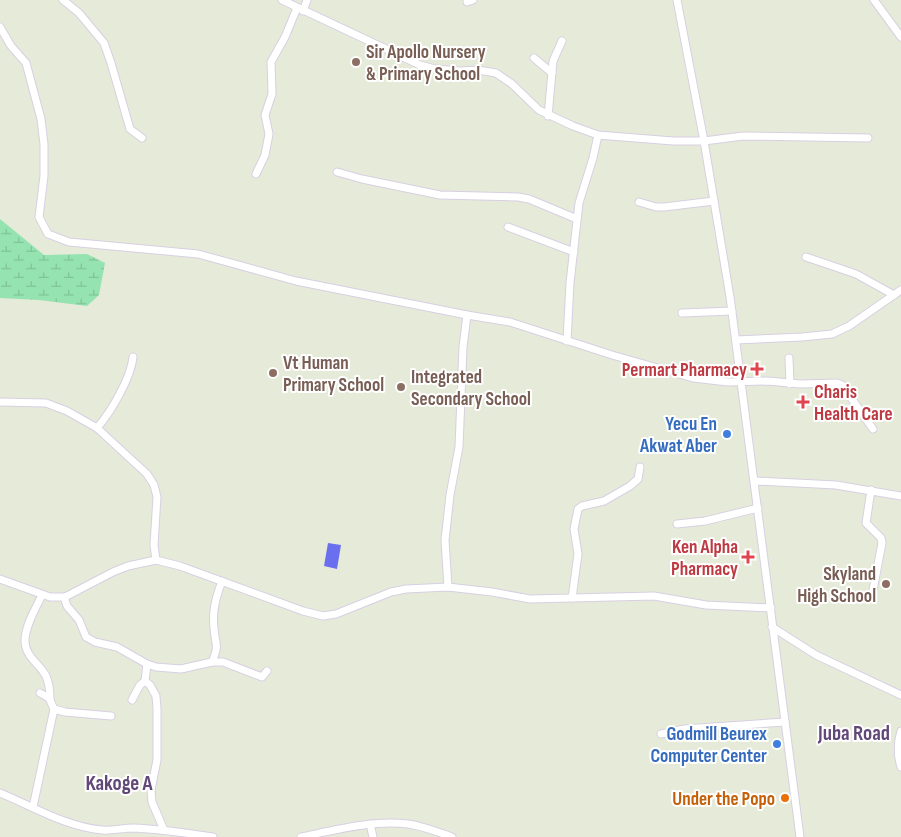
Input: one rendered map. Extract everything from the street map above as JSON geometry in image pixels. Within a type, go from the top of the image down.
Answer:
[{"type":"street","points":[[63,0],[79,13],[104,43],[130,129],[142,138]]},
{"type":"street","points":[[282,0],[420,65],[435,69],[478,70],[496,73],[512,84],[548,116],[598,135],[672,141],[743,136],[868,138]]},
{"type":"street","points":[[256,174],[265,154],[269,134],[266,115],[272,94],[271,62],[300,9],[307,0]]},
{"type":"street","points":[[677,0],[704,140],[732,311],[800,837]]},
{"type":"street","points":[[874,0],[901,37]]},
{"type":"street","points":[[0,27],[11,46],[26,63],[37,102],[43,131],[44,150],[44,176],[39,217],[45,231],[51,236],[68,242],[198,254],[296,281],[510,322],[649,367],[713,382],[768,381],[790,384],[837,382],[842,385],[873,429]]},
{"type":"street","points":[[548,116],[553,61],[562,42]]},
{"type":"street","points":[[534,58],[552,73]]},
{"type":"street","points":[[567,341],[580,200],[598,135]]},
{"type":"street","points":[[337,172],[440,195],[518,197],[529,199],[578,219]]},
{"type":"street","points":[[638,202],[664,207],[714,201]]},
{"type":"street","points":[[508,227],[574,252]]},
{"type":"street","points":[[806,257],[856,274],[894,295]]},
{"type":"street","points":[[736,340],[832,334],[849,326],[901,290]]},
{"type":"street","points":[[682,313],[732,311]]},
{"type":"street","points":[[448,587],[444,540],[459,447],[463,346],[467,315]]},
{"type":"street","points":[[97,428],[119,396],[132,365],[133,357]]},
{"type":"street","points":[[789,358],[790,384]]},
{"type":"street","points":[[0,402],[50,404],[72,413],[97,428],[147,474],[154,485],[157,497],[154,545],[156,560]]},
{"type":"street","points":[[572,598],[578,554],[574,529],[578,509],[582,506],[604,501],[630,486],[638,479],[640,466]]},
{"type":"street","points":[[755,481],[836,485],[901,496]]},
{"type":"street","points":[[871,490],[866,523],[881,538],[882,543],[873,590]]},
{"type":"street","points":[[677,524],[705,521],[758,508]]},
{"type":"street","points":[[0,579],[42,595],[56,598],[70,596],[113,572],[128,566],[156,560],[180,566],[303,611],[323,616],[342,612],[391,592],[406,589],[448,587],[530,599],[654,596],[706,605],[771,608]]},
{"type":"street","points":[[222,582],[214,606],[214,628],[218,650],[224,662]]},
{"type":"street","points":[[32,807],[54,709],[50,700],[48,680],[28,654],[25,646],[27,628],[42,595]]},
{"type":"street","points":[[64,597],[68,606],[79,620],[83,632],[88,639],[117,647],[148,664],[181,669],[212,662],[224,662],[262,677],[267,671]]},
{"type":"street","points":[[772,627],[816,655],[901,694]]},
{"type":"street","points":[[212,662],[218,650]]},
{"type":"street","points":[[132,700],[140,685],[145,681],[148,664]]},
{"type":"street","points":[[145,681],[150,685],[156,696],[157,760],[150,790],[152,802],[164,830]]},
{"type":"street","points":[[40,693],[50,700]]},
{"type":"street","points":[[54,709],[65,712],[111,716]]},
{"type":"street","points":[[660,734],[684,729],[785,722]]},
{"type":"street","points":[[901,731],[897,744],[901,767]]},
{"type":"street","points":[[0,793],[103,834],[133,828],[213,837]]},
{"type":"street","points":[[300,837],[370,824],[409,824],[452,837]]},
{"type":"street","points":[[370,824],[372,837]]},
{"type":"green space","points":[[0,219],[44,255],[87,254],[105,263],[99,295],[87,306],[39,300],[0,298]]},
{"type":"shaded area","points":[[328,543],[341,545],[337,569],[324,566]]},
{"type":"place","name":"Sir Apollo Nursery & Primary School","points":[[356,62]]},
{"type":"place","name":"Permart Pharmacy","points":[[757,369]]},
{"type":"place","name":"Vt Human Primary School","points":[[273,373]]},
{"type":"place","name":"Integrated Secondary School","points":[[401,387]]},
{"type":"place","name":"Charis Health Care","points":[[803,402]]},
{"type":"place","name":"Yecu En Akwat Aber","points":[[727,434]]},
{"type":"place","name":"Ken Alpha Pharmacy","points":[[748,557]]},
{"type":"place","name":"Skyland High School","points":[[886,584]]},
{"type":"place","name":"Godmill Beurex Computer Center","points":[[777,744]]},
{"type":"place","name":"Under the Popo","points":[[785,798]]},
{"type":"district","name":"Juba Road","points":[[854,733]]},
{"type":"district","name":"Kakoge A","points":[[119,783]]}]
